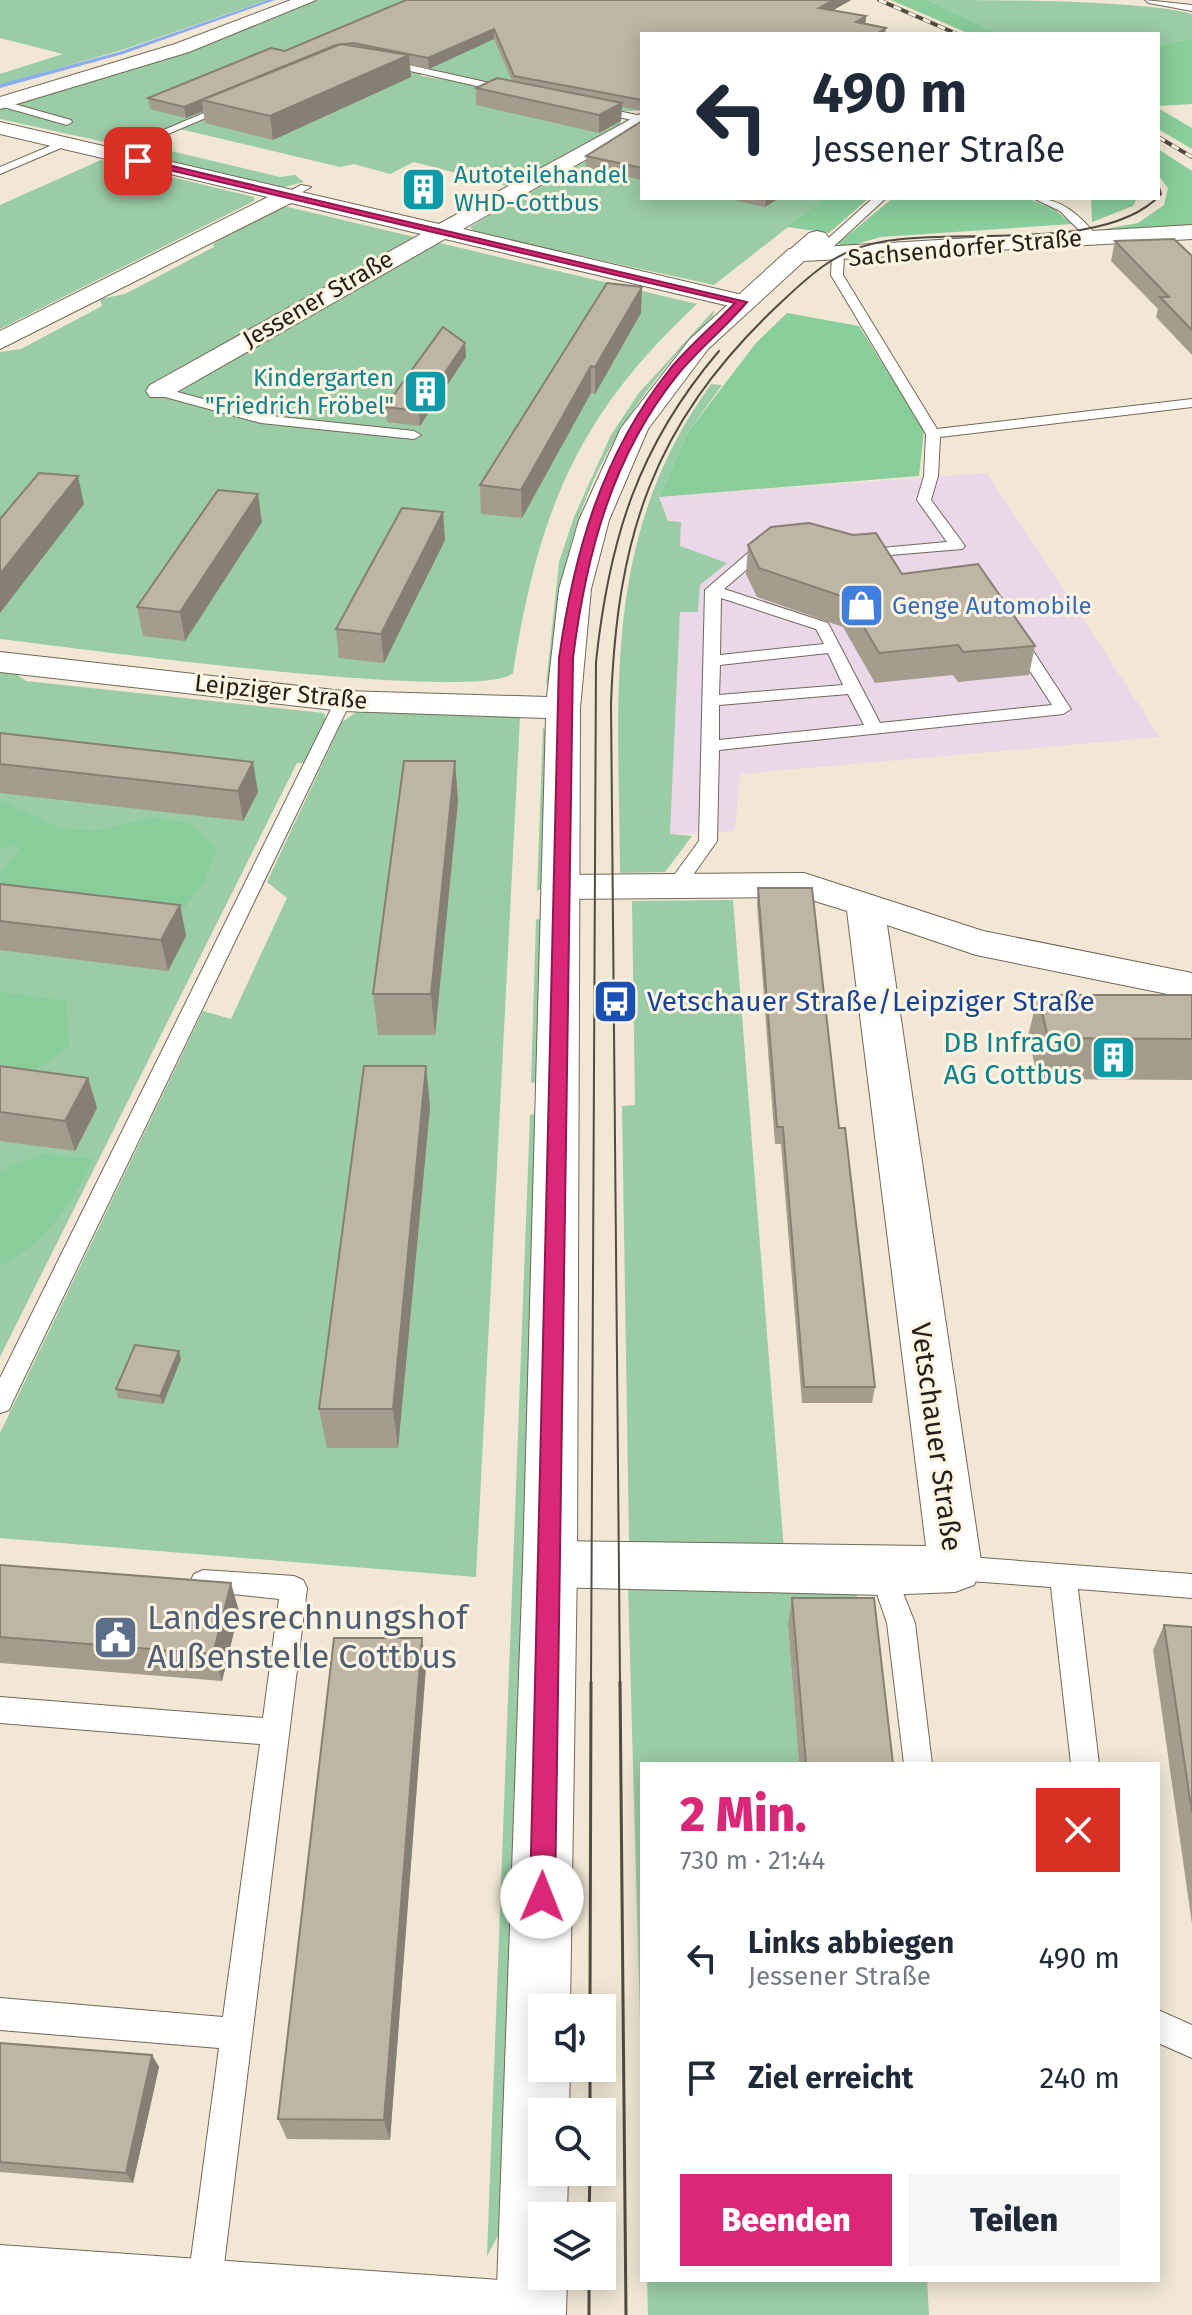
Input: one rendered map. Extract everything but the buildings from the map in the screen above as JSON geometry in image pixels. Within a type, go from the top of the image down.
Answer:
[{"type":"street","points":[[0,103],[182,48],[307,0]]},
{"type":"street","points":[[437,233],[558,170],[640,122]]},
{"type":"street","name":"Jessener Straße","points":[[0,128],[65,132],[112,154],[297,192],[437,233],[742,302]]},
{"type":"street","points":[[0,341],[297,192]]},
{"type":"street","name":"Sachsendorfer Straße","points":[[821,256],[1192,232]]},
{"type":"street","name":"Jessener Straße","points":[[159,391],[437,233]]},
{"type":"street","points":[[531,2315],[550,1564],[563,708],[575,589],[594,520],[618,461],[635,428],[675,371],[742,302],[821,256]]},
{"type":"street","name":"Leipziger Straße","points":[[0,662],[343,701],[563,708]]},
{"type":"street","points":[[560,887],[804,885],[976,942],[1192,986]]},
{"type":"street","name":"Vetschauer Straße","points":[[550,1564],[882,1571],[955,1568],[865,904]]},
{"type":"street","points":[[0,2280],[500,2315]]},
{"type":"lane","points":[[1149,0],[1192,8]]},
{"type":"lane","points":[[367,59],[516,92]]},
{"type":"lane","points":[[23,109],[50,101]]},
{"type":"lane","points":[[112,154],[238,102]]},
{"type":"lane","points":[[0,103],[23,109],[65,132]]},
{"type":"lane","points":[[587,107],[640,122]]},
{"type":"lane","points":[[0,171],[65,132]]},
{"type":"lane","points":[[856,276],[821,256],[878,200]]},
{"type":"lane","points":[[1044,200],[1064,209],[1093,238]]},
{"type":"lane","name":"Sachsendorfer Straße","points":[[821,256],[933,434]]},
{"type":"lane","points":[[159,391],[261,419],[414,435]]},
{"type":"lane","points":[[837,552],[851,556],[961,552],[924,500],[931,476],[933,434],[1192,403]]},
{"type":"lane","points":[[676,885],[708,841],[713,590],[761,549],[785,546]]},
{"type":"lane","points":[[713,590],[822,626],[875,729]]},
{"type":"lane","points":[[711,746],[1063,709],[1006,621]]},
{"type":"lane","points":[[713,661],[834,648]]},
{"type":"lane","points":[[711,701],[853,689]]},
{"type":"lane","points":[[0,1403],[343,701]]},
{"type":"lane","points":[[955,1568],[1192,1586]]},
{"type":"lane","points":[[882,1571],[901,1623],[918,1762]]},
{"type":"lane","points":[[1063,1576],[1085,1762]]},
{"type":"lane","points":[[170,1579],[294,1588],[273,1732],[204,2295]]},
{"type":"lane","points":[[0,1710],[273,1732]]},
{"type":"lane","points":[[0,2014],[236,2034]]},
{"type":"lane","points":[[1160,2027],[1192,2042]]},
{"type":"shaded area","points":[[987,473],[1160,737],[740,774],[735,831],[670,835],[680,612],[700,585],[726,563],[680,546],[659,497]]},
{"type":"green space","points":[[0,0],[268,0],[122,50],[0,85],[0,74],[63,54],[0,38]]},
{"type":"green space","points":[[315,0],[426,0],[640,62],[640,110],[618,112],[371,57],[123,146],[0,119],[0,106],[232,34]]},
{"type":"green space","points":[[891,0],[928,0],[996,32],[965,32]]},
{"type":"green space","points":[[928,0],[1065,2],[1139,6],[1192,14],[1192,39],[1160,45],[1160,32],[996,32]]},
{"type":"green space","points":[[1192,39],[1192,104],[1160,106],[1160,45]]},
{"type":"green space","points":[[352,61],[483,86],[620,119],[621,125],[510,187],[414,162],[390,174],[354,164],[340,167],[180,129]]},
{"type":"green space","points":[[1160,109],[1192,128],[1192,149],[1160,130]]},
{"type":"green space","points":[[640,130],[640,200],[822,200],[714,285],[476,233],[470,227]]},
{"type":"green space","points":[[163,143],[154,147],[280,177],[295,175],[304,182],[276,189],[137,154],[139,146]]},
{"type":"green space","points":[[1160,150],[1192,171],[1192,227],[1107,233],[1099,230],[1138,223],[1164,205],[1168,188],[1160,178]]},
{"type":"green space","points":[[101,160],[254,197],[254,201],[0,329],[0,205]]},
{"type":"green space","points":[[822,200],[867,200],[829,233],[787,227]]},
{"type":"green space","points":[[891,200],[1032,200],[1054,209],[1072,224],[881,237],[846,247],[837,244]]},
{"type":"green space","points":[[1091,200],[1136,200],[1133,206],[1092,222]]},
{"type":"green space","points":[[277,207],[288,207],[697,304],[621,386],[569,470],[535,563],[513,673],[485,681],[355,678],[0,639],[0,352],[21,349],[102,306],[100,299],[125,294],[214,247],[213,244]]},
{"type":"green space","points":[[714,310],[713,316],[642,398],[604,459],[589,491],[567,560],[551,676],[546,685],[559,562],[574,517],[611,435],[638,394]]},
{"type":"green space","points":[[787,313],[859,326],[924,430],[919,476],[659,497],[688,432],[756,343]]},
{"type":"green space","points":[[711,384],[722,385],[688,432],[659,497],[668,521],[681,522],[680,546],[727,563],[700,585],[698,612],[680,612],[670,834],[692,836],[665,872],[620,873],[619,680],[633,559],[650,500],[675,442]]},
{"type":"green space","points":[[0,672],[16,674],[26,681],[324,713],[326,721],[306,763],[297,763],[0,1357]]},
{"type":"green space","points":[[361,709],[520,717],[476,1577],[0,1538],[0,1433],[203,1011],[231,1019],[287,898],[267,882],[342,722]]},
{"type":"green space","points":[[543,727],[550,737],[546,886],[537,891]]},
{"type":"green space","points":[[0,800],[60,828],[93,831],[153,818],[190,823],[217,848],[203,884],[177,917],[0,898],[0,876],[21,846],[0,848]]},
{"type":"green space","points":[[733,900],[784,1551],[645,1548],[629,1541],[622,1106],[635,1105],[632,901]]},
{"type":"green space","points":[[543,917],[539,1084],[531,1082],[536,920]]},
{"type":"green space","points":[[0,992],[66,1001],[69,1047],[28,1075],[0,1062]]},
{"type":"green space","points":[[538,1113],[502,2228],[487,2256],[530,1115]]},
{"type":"green space","points":[[41,1154],[94,1159],[67,1206],[44,1234],[16,1257],[0,1265],[0,1171]]},
{"type":"green space","points":[[628,1585],[855,1591],[868,1625],[788,1626],[799,1762],[640,1762],[640,2019]]},
{"type":"green space","points":[[647,2282],[927,2282],[929,2315],[648,2315]]},
{"type":"waterway","points":[[0,86],[121,53],[273,0]]},
{"type":"tram line","points":[[1160,191],[1160,195]]},
{"type":"tram line","points":[[620,1684],[611,704],[622,588],[633,536],[649,488],[671,441],[698,396],[733,352],[799,286],[836,258],[864,246],[913,238],[1069,232],[1105,225],[1137,213],[1153,200]]},
{"type":"tram line","points":[[591,1684],[596,662],[609,575],[632,496],[667,422],[719,351]]},
{"type":"tram line","points":[[590,1994],[591,1682]]},
{"type":"tram line","points":[[620,1682],[626,2315]]},
{"type":"tram line","points":[[590,2082],[590,2098]]},
{"type":"tram line","points":[[589,2202],[590,2186]]},
{"type":"tram line","points":[[589,2290],[589,2315]]},
{"type":"railway","points":[[879,0],[952,32]]},
{"type":"railway","points":[[1160,138],[1192,157]]},
{"type":"place","name":"Autoteilehandel WHD-Cottbus","points":[[423,189]]},
{"type":"place","name":"Kindergarten \"Friedrich Fröbel\"","points":[[425,392]]},
{"type":"place","name":"Genge Automobile","points":[[861,606]]},
{"type":"place","name":"Vetschauer Straße/Leipziger Straße","points":[[616,1001]]},
{"type":"place","name":"DB InfraGO AG Cottbus","points":[[1113,1058]]},
{"type":"place","name":"Landesrechnungshof Außenstelle Cottbus","points":[[116,1637]]},
{"type":"route","points":[[138,161],[742,302],[675,371],[635,428],[618,461],[594,520],[575,589],[566,658],[542,1897]]}]
